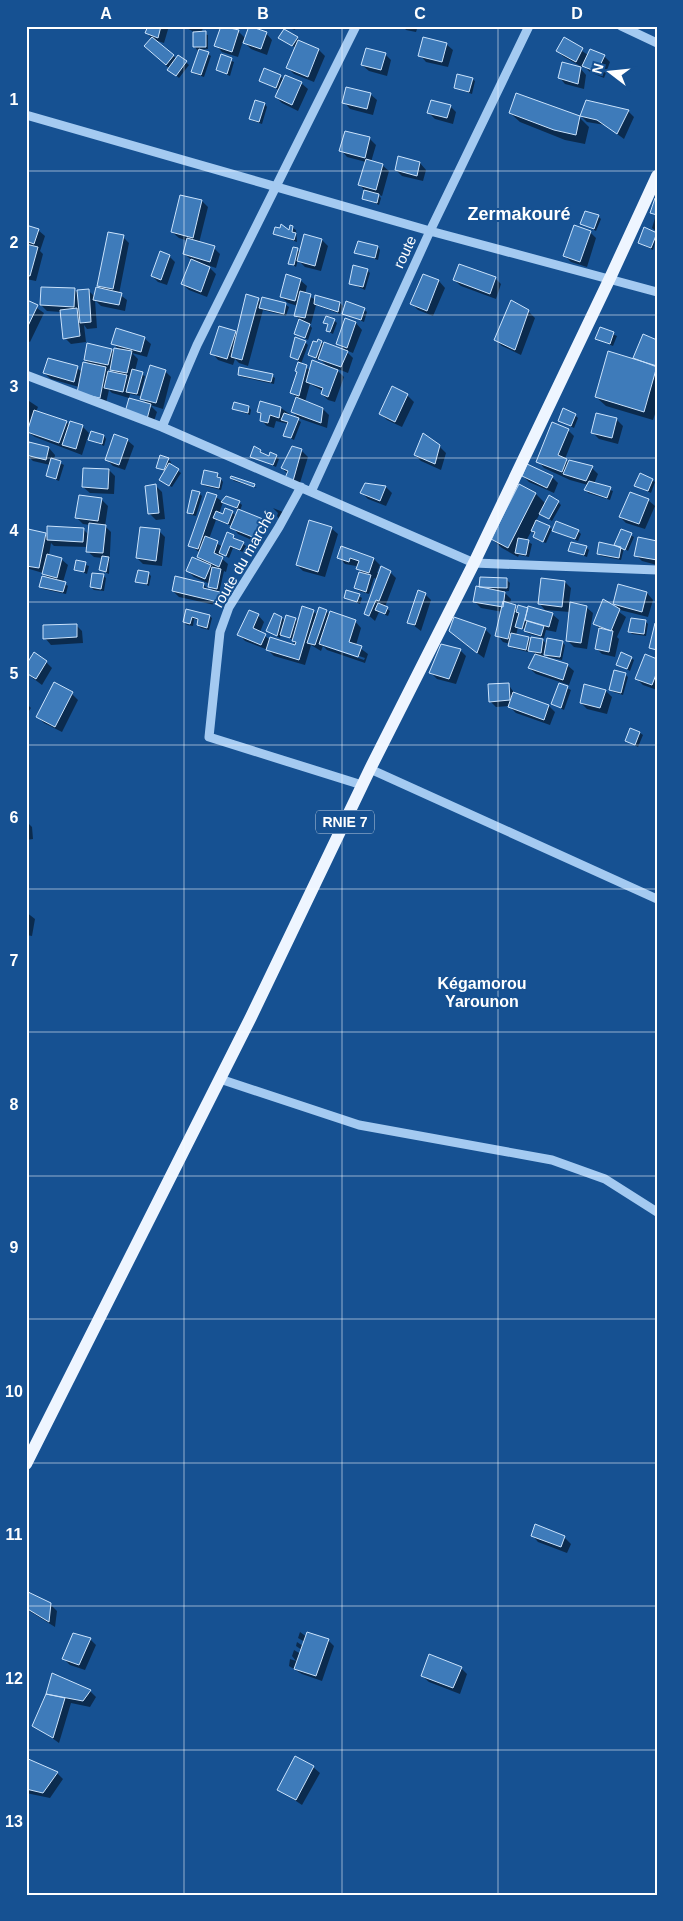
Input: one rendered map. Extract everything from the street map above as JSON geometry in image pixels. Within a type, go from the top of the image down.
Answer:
[{"type":"main road","name":"RNIE 7","points":[[26,1464],[220,1079],[362,785],[474,563],[657,176]]},
{"type":"street","points":[[162,427],[197,346],[356,26]]},
{"type":"street","name":"route","points":[[311,492],[430,231],[529,26]]},
{"type":"street","points":[[621,26],[657,43]]},
{"type":"street","points":[[26,115],[276,185],[430,231],[657,292]]},
{"type":"street","points":[[26,375],[162,427],[474,563],[657,570]]},
{"type":"street","name":"route du marché","points":[[301,487],[279,527],[229,607],[220,632],[209,737],[362,785]]},
{"type":"street","points":[[370,769],[657,899]]},
{"type":"street","points":[[220,1079],[359,1124],[552,1160],[605,1179],[657,1212]]},
{"type":"building","points":[[148,26],[161,26],[158,38],[145,33]]},
{"type":"building","points":[[221,26],[239,30],[232,52],[214,46]]},
{"type":"building","points":[[249,26],[267,32],[261,49],[243,43]]},
{"type":"building","points":[[284,29],[298,37],[292,46],[278,38]]},
{"type":"building","points":[[206,31],[206,47],[193,47],[193,32]]},
{"type":"building","points":[[152,37],[174,55],[166,65],[144,46]]},
{"type":"building","points":[[423,37],[447,43],[442,62],[418,56]]},
{"type":"building","points":[[564,37],[583,48],[576,62],[556,51]]},
{"type":"building","points":[[298,40],[319,49],[308,77],[286,68]]},
{"type":"building","points":[[366,48],[386,53],[381,70],[361,65]]},
{"type":"building","points":[[199,49],[209,52],[201,75],[191,72]]},
{"type":"building","points":[[590,49],[605,55],[597,72],[582,66]]},
{"type":"building","points":[[221,54],[232,58],[227,74],[216,70]]},
{"type":"building","points":[[178,55],[187,61],[176,76],[167,70]]},
{"type":"building","points":[[562,62],[581,67],[578,84],[558,78]]},
{"type":"building","points":[[264,68],[281,75],[276,88],[259,81]]},
{"type":"building","points":[[457,74],[473,78],[469,92],[454,88]]},
{"type":"building","points":[[285,75],[302,82],[292,105],[275,97]]},
{"type":"building","points":[[346,87],[371,93],[367,109],[342,103]]},
{"type":"building","points":[[516,93],[580,116],[576,135],[554,130],[509,113]]},
{"type":"building","points":[[255,100],[265,103],[259,122],[249,119]]},
{"type":"building","points":[[431,100],[451,105],[447,118],[427,113]]},
{"type":"building","points":[[586,100],[629,110],[617,134],[597,120],[580,116]]},
{"type":"building","points":[[345,131],[370,137],[365,158],[339,151]]},
{"type":"building","points":[[398,156],[420,162],[417,176],[395,170]]},
{"type":"building","points":[[366,159],[383,164],[376,190],[358,185]]},
{"type":"building","points":[[364,190],[379,194],[377,203],[362,199]]},
{"type":"building","points":[[180,195],[202,200],[193,238],[171,232]]},
{"type":"building","points":[[655,198],[657,199],[657,215],[650,213]]},
{"type":"building","points":[[585,211],[599,215],[594,229],[580,224]]},
{"type":"building","points":[[281,224],[289,230],[290,225],[293,226],[292,232],[296,233],[294,240],[273,234],[275,227],[280,228]]},
{"type":"building","points":[[26,225],[39,229],[34,244],[26,241]]},
{"type":"building","points":[[574,225],[591,231],[580,262],[563,256]]},
{"type":"building","points":[[644,227],[657,233],[651,248],[638,243]]},
{"type":"building","points":[[108,232],[124,235],[113,289],[97,286]]},
{"type":"building","points":[[304,234],[322,239],[315,266],[297,261]]},
{"type":"building","points":[[187,238],[215,246],[210,262],[183,254]]},
{"type":"building","points":[[358,241],[378,246],[375,258],[354,253]]},
{"type":"building","points":[[26,244],[38,247],[30,276],[26,275]]},
{"type":"building","points":[[293,247],[298,248],[294,265],[288,264]]},
{"type":"building","points":[[160,251],[170,255],[161,280],[151,276]]},
{"type":"building","points":[[191,259],[210,267],[201,292],[181,284]]},
{"type":"building","points":[[459,264],[496,277],[490,294],[453,280]]},
{"type":"building","points":[[353,265],[368,269],[363,287],[349,284]]},
{"type":"building","points":[[286,274],[301,279],[295,301],[280,297]]},
{"type":"building","points":[[423,274],[439,280],[427,311],[410,304]]},
{"type":"building","points":[[41,287],[75,288],[74,307],[40,305]]},
{"type":"building","points":[[96,287],[122,293],[119,305],[93,300]]},
{"type":"building","points":[[89,289],[91,322],[80,323],[77,290]]},
{"type":"building","points":[[300,291],[311,294],[305,318],[294,316]]},
{"type":"building","points":[[246,294],[259,298],[242,360],[231,357]]},
{"type":"building","points":[[315,295],[340,302],[338,312],[314,304]]},
{"type":"building","points":[[262,297],[286,303],[284,314],[259,308]]},
{"type":"building","points":[[511,300],[529,310],[515,350],[494,340]]},
{"type":"building","points":[[26,301],[38,305],[26,330]]},
{"type":"building","points":[[346,301],[365,308],[361,320],[342,314]]},
{"type":"building","points":[[77,308],[80,336],[63,339],[60,310]]},
{"type":"building","points":[[326,316],[335,319],[330,332],[326,331],[328,324],[323,323]]},
{"type":"building","points":[[345,318],[356,322],[347,348],[336,344]]},
{"type":"building","points":[[299,319],[310,324],[305,338],[294,334]]},
{"type":"building","points":[[219,326],[236,331],[227,359],[210,354]]},
{"type":"building","points":[[600,327],[614,332],[610,344],[595,339]]},
{"type":"building","points":[[116,328],[145,337],[141,352],[111,344]]},
{"type":"building","points":[[643,334],[657,340],[657,367],[633,358]]},
{"type":"building","points":[[295,337],[306,341],[298,360],[290,357]]},
{"type":"building","points":[[318,339],[322,341],[316,358],[308,355],[313,341],[317,342]]},
{"type":"building","points":[[324,342],[348,351],[341,367],[318,359]]},
{"type":"building","points":[[87,343],[112,349],[108,365],[84,360]]},
{"type":"building","points":[[114,348],[132,351],[127,373],[110,370]]},
{"type":"building","points":[[608,351],[657,366],[644,412],[595,397]]},
{"type":"building","points":[[48,358],[78,366],[74,382],[43,373]]},
{"type":"building","points":[[312,360],[338,370],[328,397],[321,394],[323,388],[306,382]]},
{"type":"building","points":[[83,362],[106,367],[100,398],[77,393]]},
{"type":"building","points":[[298,362],[307,365],[299,396],[290,393],[297,372],[295,371]]},
{"type":"building","points":[[150,365],[166,370],[156,403],[140,399]]},
{"type":"building","points":[[239,367],[273,374],[271,382],[238,375]]},
{"type":"building","points":[[132,369],[143,372],[137,394],[126,392]]},
{"type":"building","points":[[108,371],[127,375],[123,392],[104,388]]},
{"type":"building","points":[[392,386],[408,394],[395,422],[379,414]]},
{"type":"building","points":[[296,397],[323,408],[321,423],[291,412]]},
{"type":"building","points":[[129,398],[151,404],[147,419],[125,412]]},
{"type":"building","points":[[260,401],[281,407],[279,418],[270,415],[268,423],[260,421],[261,413],[257,412]]},
{"type":"building","points":[[234,402],[249,406],[248,413],[232,409]]},
{"type":"building","points":[[563,408],[576,414],[571,426],[558,421]]},
{"type":"building","points":[[34,410],[67,421],[59,443],[27,432]]},
{"type":"building","points":[[284,413],[299,418],[291,438],[283,436],[288,422],[281,420]]},
{"type":"building","points":[[596,413],[617,418],[612,438],[591,433]]},
{"type":"building","points":[[70,421],[83,425],[76,449],[62,445]]},
{"type":"building","points":[[552,422],[569,429],[558,455],[567,459],[562,472],[536,462]]},
{"type":"building","points":[[91,431],[104,435],[102,444],[88,440]]},
{"type":"building","points":[[423,433],[440,445],[435,464],[414,455]]},
{"type":"building","points":[[114,434],[128,439],[119,465],[105,460]]},
{"type":"building","points":[[29,442],[49,447],[46,460],[26,455]]},
{"type":"building","points":[[254,446],[261,450],[260,452],[269,456],[270,452],[277,455],[273,465],[250,457]]},
{"type":"building","points":[[292,446],[302,449],[293,481],[285,478],[288,471],[281,468]]},
{"type":"building","points":[[160,455],[169,458],[164,470],[156,468]]},
{"type":"building","points":[[51,458],[61,461],[56,479],[46,476]]},
{"type":"building","points":[[569,460],[593,466],[586,481],[563,474]]},
{"type":"building","points":[[169,463],[179,469],[169,486],[159,480]]},
{"type":"building","points":[[527,464],[553,476],[547,488],[522,476]]},
{"type":"building","points":[[83,468],[109,469],[108,489],[82,487]]},
{"type":"building","points":[[204,470],[218,473],[217,477],[221,478],[219,488],[201,484]]},
{"type":"building","points":[[640,473],[653,479],[648,491],[634,486]]},
{"type":"building","points":[[231,476],[255,484],[254,487],[230,478]]},
{"type":"building","points":[[589,481],[611,487],[607,498],[584,490]]},
{"type":"building","points":[[365,483],[386,486],[380,501],[360,493]]},
{"type":"building","points":[[156,484],[159,513],[148,514],[145,486]]},
{"type":"building","points":[[519,484],[536,493],[508,548],[491,539]]},
{"type":"building","points":[[192,490],[200,492],[193,514],[187,513]]},
{"type":"building","points":[[207,492],[217,495],[198,549],[188,546]]},
{"type":"building","points":[[630,492],[649,499],[639,524],[619,517]]},
{"type":"building","points":[[79,495],[102,498],[98,521],[75,518]]},
{"type":"building","points":[[549,495],[559,501],[549,519],[539,514]]},
{"type":"building","points":[[226,496],[240,501],[237,508],[221,502]]},
{"type":"building","points":[[225,508],[233,511],[228,524],[213,518],[216,511],[223,514]]},
{"type":"building","points":[[238,509],[263,519],[255,538],[230,528]]},
{"type":"building","points":[[309,520],[332,527],[318,572],[296,565]]},
{"type":"building","points":[[536,520],[550,526],[543,542],[533,537],[535,532],[531,531]]},
{"type":"building","points":[[556,521],[579,530],[575,539],[552,531]]},
{"type":"building","points":[[89,523],[106,525],[103,553],[86,552]]},
{"type":"building","points":[[47,526],[84,528],[83,542],[47,540]]},
{"type":"building","points":[[140,527],[160,529],[156,561],[136,558]]},
{"type":"building","points":[[28,529],[46,533],[39,568],[26,566]]},
{"type":"building","points":[[621,529],[632,533],[625,550],[614,545]]},
{"type":"building","points":[[227,532],[234,535],[233,538],[244,542],[240,550],[230,546],[226,556],[219,553]]},
{"type":"building","points":[[205,536],[218,541],[214,553],[223,557],[219,567],[197,557]]},
{"type":"building","points":[[638,537],[657,541],[657,560],[634,556]]},
{"type":"building","points":[[518,538],[529,540],[526,555],[515,553]]},
{"type":"building","points":[[571,542],[587,546],[584,555],[568,551]]},
{"type":"building","points":[[599,542],[621,547],[619,558],[597,554]]},
{"type":"building","points":[[341,546],[374,558],[369,573],[356,569],[359,561],[350,558],[349,562],[337,558]]},
{"type":"building","points":[[47,554],[62,558],[57,578],[42,574]]},
{"type":"building","points":[[102,556],[109,557],[106,572],[99,570]]},
{"type":"building","points":[[192,557],[211,565],[205,579],[186,571]]},
{"type":"building","points":[[76,560],[86,562],[84,572],[74,570]]},
{"type":"building","points":[[381,566],[391,571],[379,601],[376,600],[369,616],[364,614]]},
{"type":"building","points":[[212,567],[221,569],[217,589],[208,587]]},
{"type":"building","points":[[138,570],[149,572],[147,584],[135,582]]},
{"type":"building","points":[[359,572],[371,575],[366,592],[354,588]]},
{"type":"building","points":[[92,573],[104,574],[101,589],[90,587]]},
{"type":"building","points":[[42,576],[66,582],[63,592],[39,587]]},
{"type":"building","points":[[175,576],[204,583],[203,588],[220,592],[218,602],[172,591]]},
{"type":"building","points":[[480,577],[507,578],[507,588],[479,587]]},
{"type":"building","points":[[541,578],[565,581],[562,607],[538,604]]},
{"type":"building","points":[[618,584],[647,592],[642,612],[613,604]]},
{"type":"building","points":[[476,586],[505,592],[503,607],[473,602]]},
{"type":"building","points":[[346,590],[360,594],[357,602],[344,598]]},
{"type":"building","points":[[418,590],[426,593],[415,625],[407,623]]},
{"type":"building","points":[[603,599],[620,609],[611,631],[593,624]]},
{"type":"building","points":[[503,601],[516,605],[508,639],[495,636]]},
{"type":"building","points":[[570,602],[587,606],[581,643],[566,641]]},
{"type":"building","points":[[378,603],[388,607],[385,614],[375,610]]},
{"type":"building","points":[[518,605],[528,608],[522,629],[515,627],[519,613],[516,612]]},
{"type":"building","points":[[302,606],[314,610],[299,660],[266,650],[270,637],[295,645],[296,642],[292,641]]},
{"type":"building","points":[[528,606],[553,613],[549,627],[525,620]]},
{"type":"building","points":[[319,607],[327,610],[315,645],[307,643]]},
{"type":"building","points":[[186,609],[210,615],[207,628],[197,625],[198,619],[192,617],[190,624],[183,622]]},
{"type":"building","points":[[249,610],[259,614],[253,628],[266,634],[261,645],[237,635]]},
{"type":"building","points":[[330,611],[356,620],[349,642],[362,646],[358,657],[319,644]]},
{"type":"building","points":[[274,613],[282,617],[277,636],[266,631]]},
{"type":"building","points":[[286,615],[296,618],[290,638],[280,635]]},
{"type":"building","points":[[454,617],[486,628],[477,653],[449,631]]},
{"type":"building","points":[[631,618],[646,620],[644,634],[628,632]]},
{"type":"building","points":[[527,621],[544,626],[541,636],[524,631]]},
{"type":"building","points":[[655,623],[657,624],[657,650],[649,648]]},
{"type":"building","points":[[77,624],[77,637],[43,639],[43,625]]},
{"type":"building","points":[[599,628],[613,631],[609,652],[595,649]]},
{"type":"building","points":[[511,633],[529,637],[526,650],[508,646]]},
{"type":"building","points":[[531,637],[543,639],[541,653],[528,651]]},
{"type":"building","points":[[547,638],[563,641],[560,657],[544,655]]},
{"type":"building","points":[[441,644],[461,649],[449,679],[429,673]]},
{"type":"building","points":[[34,652],[47,661],[36,679],[26,673],[26,665]]},
{"type":"building","points":[[621,652],[632,657],[627,669],[616,665]]},
{"type":"building","points":[[535,654],[568,664],[563,680],[528,668]]},
{"type":"building","points":[[645,654],[657,659],[657,672],[652,685],[635,679]]},
{"type":"building","points":[[614,670],[626,673],[621,693],[609,690]]},
{"type":"building","points":[[54,682],[73,692],[55,727],[36,717]]},
{"type":"building","points":[[509,683],[510,700],[489,702],[488,684]]},
{"type":"building","points":[[559,683],[568,686],[561,708],[551,704]]},
{"type":"building","points":[[584,684],[606,690],[600,708],[580,703]]},
{"type":"building","points":[[513,692],[549,705],[544,720],[508,707]]},
{"type":"building","points":[[630,728],[640,732],[635,745],[625,741]]},
{"type":"building","points":[[535,1524],[565,1536],[561,1547],[531,1536]]},
{"type":"building","points":[[26,1591],[51,1603],[49,1622],[26,1608]]},
{"type":"building","points":[[307,1632],[329,1639],[316,1676],[294,1669]]},
{"type":"building","points":[[73,1633],[91,1638],[79,1665],[62,1659]]},
{"type":"building","points":[[429,1654],[462,1667],[453,1688],[421,1676]]},
{"type":"building","points":[[52,1673],[91,1690],[83,1701],[46,1694]]},
{"type":"building","points":[[46,1694],[65,1698],[53,1738],[32,1726]]},
{"type":"building","points":[[295,1756],[314,1766],[296,1800],[277,1790]]},
{"type":"building","points":[[26,1758],[58,1772],[43,1793],[26,1789]]},
{"type":"district","name":"Zermakouré","points":[[519,214]]},
{"type":"district","name":"Kégamorou Yarounon","points":[[482,992]]}]
